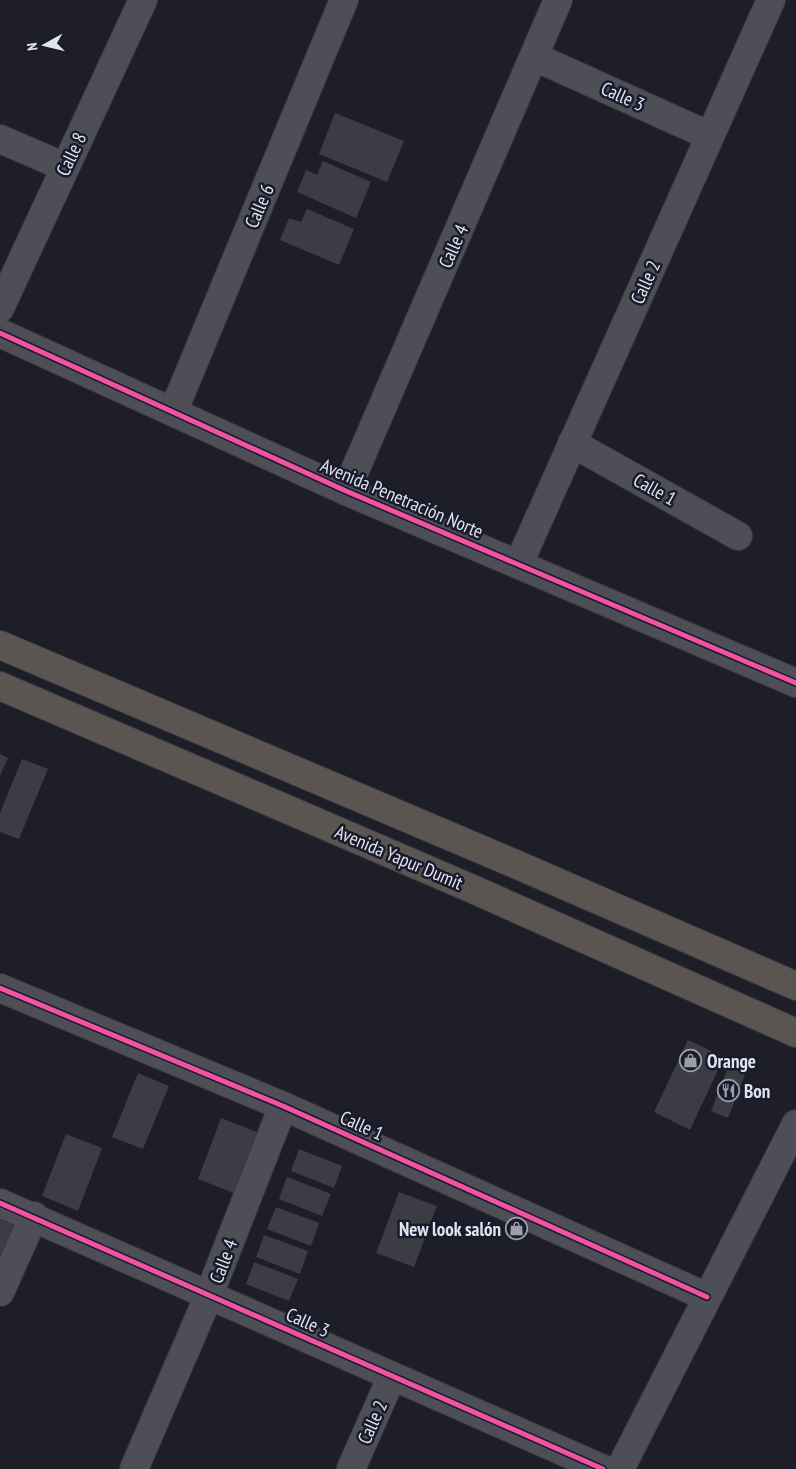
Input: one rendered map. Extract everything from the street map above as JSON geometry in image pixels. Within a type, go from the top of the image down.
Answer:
[{"type":"main road","name":"Avenida Yapur Dumit","points":[[0,645],[504,859],[796,986]]},
{"type":"main road","name":"Avenida Yapur Dumit","points":[[0,686],[459,883],[796,1033]]},
{"type":"street","name":"Calle 8","points":[[0,308],[143,0]]},
{"type":"street","name":"Calle 6","points":[[173,412],[344,0]]},
{"type":"street","name":"Calle 4","points":[[346,491],[558,0]]},
{"type":"street","name":"Calle 2","points":[[518,563],[771,0]]},
{"type":"street","name":"Calle 3","points":[[535,57],[710,136]]},
{"type":"street","points":[[0,139],[65,168]]},
{"type":"street","name":"Avenida Penetración Norte","points":[[0,333],[346,491],[796,683]]},
{"type":"street","name":"Calle 1","points":[[572,443],[738,536]]},
{"type":"street","name":"Calle 1","points":[[0,988],[283,1106],[707,1297]]},
{"type":"street","name":"Calle 4","points":[[134,1469],[209,1295],[283,1106]]},
{"type":"street","points":[[620,1469],[796,1124]]},
{"type":"street","name":"Calle 3","points":[[0,1202],[603,1469]]},
{"type":"street","points":[[0,1292],[34,1216]]},
{"type":"street","name":"Calle 2","points":[[351,1469],[392,1376]]},
{"type":"building","points":[[335,113],[404,141],[387,182],[319,154]]},
{"type":"building","points":[[323,161],[371,182],[356,218],[297,192],[306,170],[317,175]]},
{"type":"building","points":[[307,209],[354,229],[339,265],[280,240],[289,218],[301,222]]},
{"type":"building","points":[[0,754],[8,758],[0,776]]},
{"type":"building","points":[[22,759],[48,769],[19,839],[0,832],[0,813]]},
{"type":"building","points":[[688,1040],[724,1057],[690,1130],[654,1112]]},
{"type":"building","name":"Bon","points":[[729,1065],[746,1072],[728,1118],[711,1111]]},
{"type":"building","points":[[138,1073],[169,1086],[143,1149],[112,1137]]},
{"type":"building","points":[[221,1118],[259,1133],[236,1194],[198,1179]]},
{"type":"building","points":[[66,1134],[102,1148],[78,1211],[42,1196]]},
{"type":"building","points":[[299,1149],[342,1166],[334,1188],[291,1171]]},
{"type":"building","points":[[287,1177],[331,1194],[322,1216],[279,1199]]},
{"type":"building","points":[[399,1192],[437,1206],[414,1267],[376,1253]]},
{"type":"building","points":[[276,1207],[319,1223],[311,1246],[267,1229]]},
{"type":"building","points":[[0,1216],[15,1223],[0,1259]]},
{"type":"building","points":[[264,1235],[308,1251],[300,1274],[256,1257]]},
{"type":"building","points":[[254,1262],[298,1279],[289,1301],[246,1284]]},
{"type":"cycle path","points":[[0,333],[346,491],[796,683]]},
{"type":"cycle path","points":[[0,988],[283,1106],[707,1297]]},
{"type":"cycle path","points":[[0,1203],[603,1469]]},
{"type":"place","name":"Orange","points":[[691,1061]]},
{"type":"place","name":"Bon","points":[[728,1091]]},
{"type":"place","name":"New look salón","points":[[517,1229]]}]
